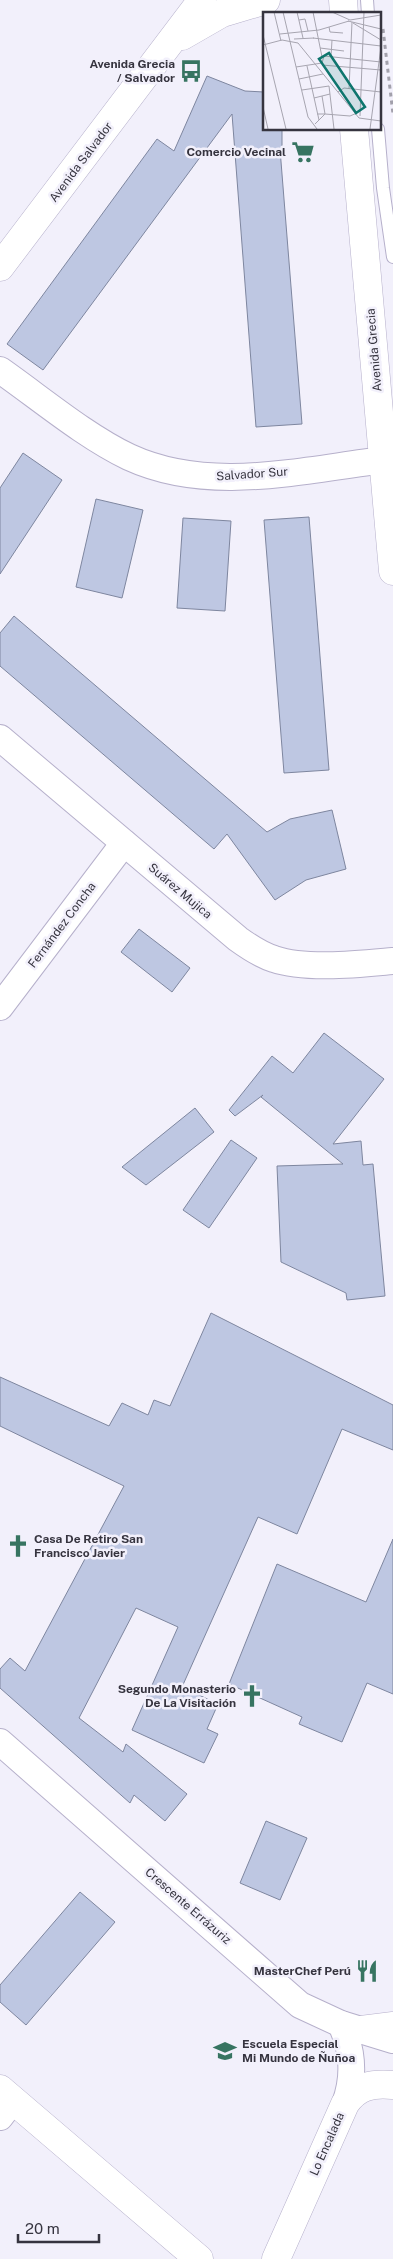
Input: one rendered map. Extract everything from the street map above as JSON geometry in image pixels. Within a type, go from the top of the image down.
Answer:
[{"type":"main road","name":"Avenida Salvador","points":[[0,267],[162,56],[202,0]]},
{"type":"main road","name":"Avenida Salvador","points":[[162,56],[181,37],[205,21],[235,8],[266,0]]},
{"type":"main road","name":"Avenida Grecia","points":[[354,130],[393,571]]},
{"type":"main road","points":[[351,2027],[393,2026]]},
{"type":"main road","points":[[345,2104],[351,2095],[368,2085],[393,2085]]},
{"type":"main road","points":[[4,2102],[199,2259]]},
{"type":"main road","name":"Lo Encalada","points":[[276,2259],[345,2104]]},
{"type":"street","name":"Salvador Sur","points":[[0,370],[108,445],[153,466],[179,473],[208,477],[240,478],[384,460]]},
{"type":"street","name":"Suárez Mujica","points":[[0,738],[238,939],[265,956],[300,965],[393,961]]},
{"type":"street","name":"Fernández Concha","points":[[0,1007],[124,844]]},
{"type":"street","name":"Crescente Errázuriz","points":[[0,1742],[300,2005],[351,2027],[393,2040]]},
{"type":"street","name":"Lo Encalada","points":[[345,2104],[349,2090],[352,2064],[351,2027]]},
{"type":"lane","points":[[378,130],[383,188],[393,257]]},
{"type":"path","points":[[384,29],[393,114]]},
{"type":"building","points":[[207,76],[245,91],[263,92],[263,130],[282,130],[282,149],[280,149],[302,424],[256,427],[232,114],[43,370],[7,344],[157,139],[174,151]]},
{"type":"building","points":[[23,453],[62,480],[0,574],[0,488]]},
{"type":"building","points":[[96,499],[143,510],[122,598],[76,587]]},
{"type":"building","points":[[309,517],[329,770],[284,773],[264,520]]},
{"type":"building","points":[[183,518],[231,521],[225,611],[177,608]]},
{"type":"building","points":[[14,616],[267,832],[290,819],[332,810],[346,869],[306,880],[275,900],[227,834],[214,849],[0,666],[0,633]]},
{"type":"building","points":[[139,929],[190,968],[172,992],[121,952]]},
{"type":"building","points":[[324,1033],[384,1079],[333,1144],[361,1141],[363,1165],[373,1164],[385,1296],[347,1300],[346,1293],[281,1262],[277,1166],[343,1164],[261,1097],[263,1095],[235,1116],[229,1110],[272,1056],[293,1073]]},
{"type":"building","points":[[195,1108],[214,1132],[146,1185],[122,1167]]},
{"type":"building","points":[[231,1140],[257,1158],[209,1228],[183,1210]]},
{"type":"building","points":[[211,1313],[393,1405],[393,1450],[342,1429],[297,1534],[258,1517],[182,1687],[218,1704],[207,1729],[218,1734],[204,1763],[132,1730],[178,1627],[136,1608],[79,1718],[123,1752],[126,1744],[187,1794],[165,1821],[134,1795],[130,1803],[0,1688],[0,1669],[10,1658],[25,1671],[124,1486],[0,1426],[0,1377],[109,1426],[122,1403],[148,1415],[154,1400],[170,1406]]},
{"type":"building","points":[[393,1539],[393,1694],[367,1683],[342,1742],[299,1724],[302,1717],[229,1684],[277,1564],[366,1602]]},
{"type":"building","points":[[266,1821],[307,1838],[280,1900],[240,1883]]},
{"type":"building","points":[[80,1892],[115,1922],[26,2025],[0,2002],[0,1985]]},
{"type":"place","name":"Avenida Grecia / Salvador","points":[[191,71]]},
{"type":"place","name":"Comercio Vecinal","points":[[303,152]]},
{"type":"place","name":"Casa De Retiro San Francisco Javier","points":[[18,1546]]},
{"type":"place","name":"Segundo Monasterio De La Visitación","points":[[252,1696]]},
{"type":"place","name":"MasterChef Perú","points":[[367,1971]]},
{"type":"place","name":"Escuela Especial Mi Mundo de Ñuñoa","points":[[225,2051]]}]
